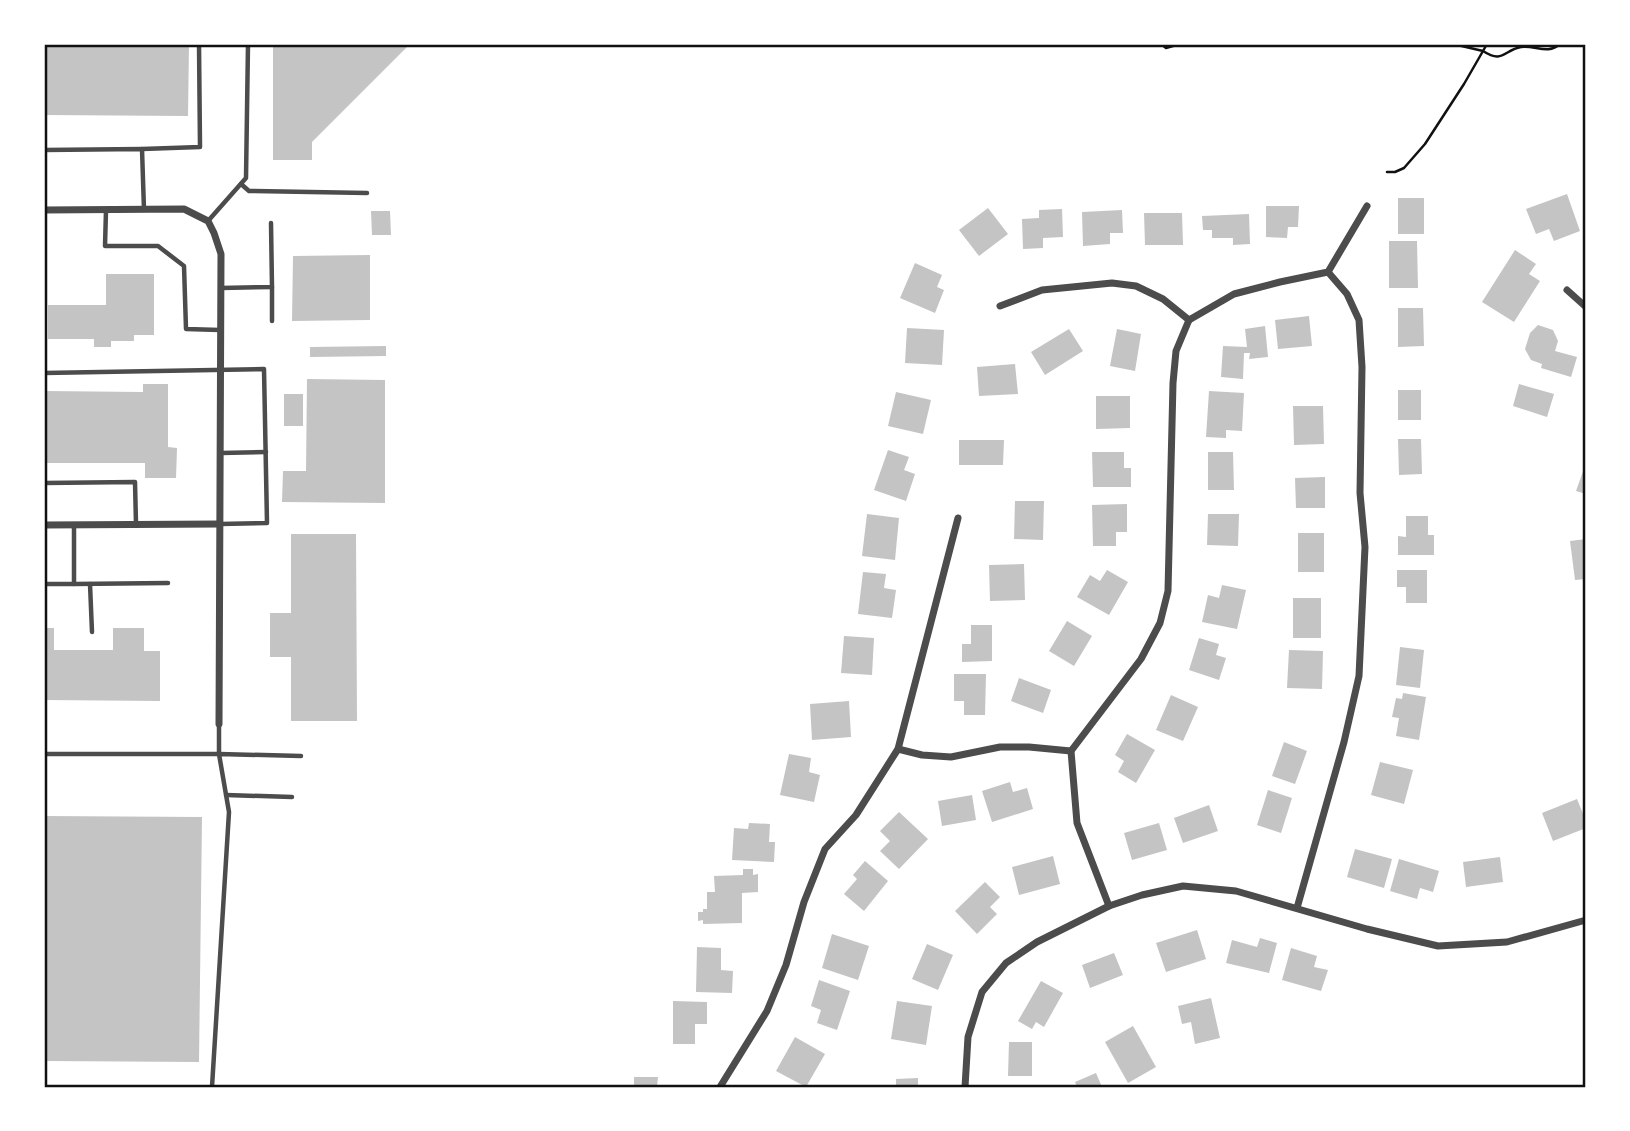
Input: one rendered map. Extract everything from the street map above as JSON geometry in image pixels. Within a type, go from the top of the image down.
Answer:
[{"type":"street","points":[[1109,906],[1077,823],[1071,751],[1140,659],[1160,623],[1168,591],[1176,351],[1189,320],[1234,294],[1328,272],[1367,206]]},
{"type":"street","points":[[44,210],[184,209],[208,222],[222,254],[219,724]]},
{"type":"street","points":[[1297,908],[1344,743],[1359,676],[1365,547],[1360,493],[1362,367],[1359,320],[1348,294],[1328,272]]},
{"type":"street","points":[[1000,306],[1042,290],[1112,283],[1136,286],[1163,299],[1189,320]]},
{"type":"street","points":[[1567,290],[1586,307]]},
{"type":"street","points":[[720,1087],[767,1012],[786,965],[804,902],[825,849],[856,815],[898,749],[958,518]]},
{"type":"street","points":[[44,525],[220,524]]},
{"type":"street","points":[[898,749],[922,755],[951,757],[1000,747],[1071,751]]},
{"type":"street","points":[[965,1087],[968,1037],[982,992],[1006,963],[1037,942],[1109,906],[1142,895],[1182,886],[1236,891],[1367,929],[1438,946],[1507,942],[1586,920]]},
{"type":"lane","points":[[44,150],[200,147],[199,44]]},
{"type":"lane","points":[[208,222],[246,178],[248,44]]},
{"type":"lane","points":[[142,149],[144,209]]},
{"type":"lane","points":[[240,184],[249,191],[367,194]]},
{"type":"lane","points":[[106,210],[105,246],[158,246],[184,265],[186,329],[221,330]]},
{"type":"lane","points":[[271,223],[272,321]]},
{"type":"lane","points":[[222,288],[272,287]]},
{"type":"lane","points":[[44,373],[264,369],[267,523],[220,524]]},
{"type":"lane","points":[[220,453],[266,452]]},
{"type":"lane","points":[[44,483],[135,482],[136,524]]},
{"type":"lane","points":[[74,524],[74,584]]},
{"type":"lane","points":[[44,584],[168,583]]},
{"type":"lane","points":[[90,584],[92,632]]},
{"type":"lane","points":[[212,1087],[229,812],[219,754],[219,724]]},
{"type":"lane","points":[[44,754],[301,756]]},
{"type":"lane","points":[[226,795],[292,797]]},
{"type":"path","points":[[1161,44],[1166,48],[1180,44]]},
{"type":"path","points":[[1453,44],[1499,56],[1520,47],[1547,50],[1560,44]]},
{"type":"path","points":[[1387,172],[1404,168],[1425,145],[1487,44]]},
{"type":"path","points":[[1580,44],[1586,47]]},
{"type":"building","points":[[44,44],[189,44],[188,116],[44,115]]},
{"type":"building","points":[[273,44],[426,44],[426,47],[407,47],[312,142],[312,160],[273,160]]},
{"type":"building","points":[[1567,194],[1580,231],[1554,241],[1549,229],[1536,234],[1526,209]]},
{"type":"building","points":[[1398,198],[1424,198],[1424,234],[1398,234]]},
{"type":"building","points":[[1266,206],[1299,206],[1298,227],[1288,227],[1287,238],[1266,237]]},
{"type":"building","points":[[988,208],[1008,234],[979,256],[959,230]]},
{"type":"building","points":[[1062,209],[1063,237],[1043,238],[1043,248],[1023,249],[1022,219],[1039,218],[1039,210]]},
{"type":"building","points":[[1122,210],[1123,233],[1110,233],[1110,244],[1083,246],[1082,212]]},
{"type":"building","points":[[371,211],[390,211],[391,235],[372,235]]},
{"type":"building","points":[[1144,213],[1182,213],[1183,245],[1145,245]]},
{"type":"building","points":[[1249,214],[1250,244],[1233,245],[1233,238],[1212,238],[1212,230],[1203,230],[1202,216]]},
{"type":"building","points":[[1389,241],[1417,241],[1418,288],[1389,288]]},
{"type":"building","points":[[1515,250],[1536,264],[1529,274],[1540,281],[1514,322],[1482,302]]},
{"type":"building","points":[[370,255],[370,320],[292,321],[293,256]]},
{"type":"building","points":[[915,263],[942,275],[937,287],[944,290],[935,313],[900,298]]},
{"type":"building","points":[[106,274],[154,274],[154,335],[134,335],[134,341],[111,341],[111,347],[94,347],[94,339],[48,339],[48,305],[106,305]]},
{"type":"building","points":[[1398,308],[1423,308],[1424,346],[1398,347]]},
{"type":"building","points":[[1309,316],[1312,346],[1278,349],[1275,320]]},
{"type":"building","points":[[1538,325],[1553,330],[1558,341],[1555,351],[1577,357],[1571,377],[1541,368],[1542,364],[1531,360],[1525,349],[1530,333]]},
{"type":"building","points":[[1265,326],[1268,357],[1249,359],[1250,353],[1244,353],[1243,379],[1221,377],[1223,346],[1247,347],[1245,329]]},
{"type":"building","points":[[907,328],[944,330],[942,365],[905,363]]},
{"type":"building","points":[[1069,329],[1083,351],[1045,375],[1031,352]]},
{"type":"building","points":[[1117,329],[1141,334],[1135,371],[1110,366]]},
{"type":"building","points":[[386,346],[386,356],[310,357],[310,347]]},
{"type":"building","points":[[1015,364],[1018,394],[979,396],[977,367]]},
{"type":"building","points":[[307,379],[385,380],[385,503],[282,502],[283,471],[306,471]]},
{"type":"building","points":[[143,384],[168,384],[168,447],[177,448],[176,478],[145,478],[145,463],[44,463],[44,391],[143,392]]},
{"type":"building","points":[[1519,384],[1554,394],[1547,417],[1513,406]]},
{"type":"building","points":[[1398,390],[1421,390],[1421,420],[1398,420]]},
{"type":"building","points":[[1209,391],[1244,393],[1242,431],[1226,430],[1226,438],[1206,437]]},
{"type":"building","points":[[896,392],[931,400],[923,434],[888,426]]},
{"type":"building","points":[[284,394],[303,394],[303,426],[284,426]]},
{"type":"building","points":[[1096,396],[1130,396],[1130,428],[1096,429]]},
{"type":"building","points":[[1293,406],[1323,406],[1324,444],[1294,445]]},
{"type":"building","points":[[1398,439],[1421,439],[1422,474],[1399,475]]},
{"type":"building","points":[[959,440],[1004,440],[1003,465],[959,465]]},
{"type":"building","points":[[888,450],[909,457],[904,470],[915,474],[906,501],[874,490]]},
{"type":"building","points":[[1092,452],[1124,452],[1124,468],[1131,468],[1131,487],[1093,487]]},
{"type":"building","points":[[1208,452],[1233,452],[1234,490],[1208,490]]},
{"type":"building","points":[[1586,463],[1586,494],[1576,491]]},
{"type":"building","points":[[1325,477],[1325,508],[1296,508],[1295,478]]},
{"type":"building","points":[[1015,501],[1044,501],[1043,540],[1014,539]]},
{"type":"building","points":[[1127,504],[1127,532],[1116,532],[1116,546],[1093,546],[1092,505]]},
{"type":"building","points":[[867,514],[899,518],[895,560],[862,556]]},
{"type":"building","points":[[1208,514],[1239,514],[1238,546],[1207,545]]},
{"type":"building","points":[[1406,516],[1428,516],[1428,535],[1434,535],[1434,555],[1398,555],[1398,536],[1406,537]]},
{"type":"building","points":[[1298,533],[1324,533],[1324,572],[1298,572]]},
{"type":"building","points":[[291,534],[356,534],[357,721],[291,721],[291,657],[270,657],[270,613],[291,613]]},
{"type":"building","points":[[1586,539],[1586,579],[1575,580],[1570,541]]},
{"type":"building","points":[[1024,564],[1025,600],[990,601],[989,565]]},
{"type":"building","points":[[1107,570],[1128,582],[1109,615],[1077,597],[1090,575],[1100,581]]},
{"type":"building","points":[[1397,570],[1427,570],[1427,603],[1406,603],[1406,587],[1397,587]]},
{"type":"building","points":[[863,572],[886,574],[884,588],[896,590],[892,618],[858,614]]},
{"type":"building","points":[[1222,585],[1246,590],[1237,629],[1202,622],[1208,595],[1219,598]]},
{"type":"building","points":[[1293,598],[1321,598],[1321,638],[1293,638]]},
{"type":"building","points":[[1067,621],[1092,636],[1074,666],[1049,651]]},
{"type":"building","points":[[971,625],[992,625],[992,661],[962,662],[962,644],[971,644]]},
{"type":"building","points":[[44,628],[54,628],[54,650],[113,650],[113,628],[144,628],[144,651],[160,651],[160,701],[44,700]]},
{"type":"building","points":[[844,636],[874,638],[872,675],[841,673]]},
{"type":"building","points":[[1199,638],[1219,644],[1216,655],[1226,658],[1219,680],[1189,670]]},
{"type":"building","points":[[1400,647],[1424,650],[1420,688],[1396,685]]},
{"type":"building","points":[[1289,650],[1323,651],[1322,689],[1287,688]]},
{"type":"building","points":[[954,674],[986,674],[985,715],[964,715],[964,701],[954,701]]},
{"type":"building","points":[[1019,678],[1051,690],[1043,713],[1011,701]]},
{"type":"building","points":[[1403,693],[1426,697],[1419,740],[1396,736],[1399,718],[1392,717],[1396,698],[1402,699]]},
{"type":"building","points":[[1171,695],[1198,707],[1183,741],[1156,730]]},
{"type":"building","points":[[849,701],[851,737],[812,740],[810,704]]},
{"type":"building","points":[[1127,734],[1155,750],[1136,783],[1118,772],[1124,761],[1115,755]]},
{"type":"building","points":[[1284,742],[1307,751],[1295,784],[1272,776]]},
{"type":"building","points":[[789,754],[811,758],[809,772],[820,775],[814,802],[780,795]]},
{"type":"building","points":[[1380,762],[1413,770],[1404,804],[1371,795]]},
{"type":"building","points":[[1010,782],[1013,792],[1027,788],[1033,809],[992,822],[982,791]]},
{"type":"building","points":[[1268,790],[1292,798],[1281,833],[1257,825]]},
{"type":"building","points":[[972,795],[976,820],[942,826],[938,801]]},
{"type":"building","points":[[1577,799],[1586,828],[1553,841],[1542,813]]},
{"type":"building","points":[[1209,805],[1218,831],[1183,843],[1174,818]]},
{"type":"building","points":[[899,812],[928,839],[899,869],[880,851],[890,841],[880,831]]},
{"type":"building","points":[[44,816],[202,817],[199,1062],[44,1061]]},
{"type":"building","points":[[749,823],[770,824],[769,842],[775,842],[774,862],[732,860],[734,828],[748,829]]},
{"type":"building","points":[[1159,823],[1167,850],[1132,860],[1124,833]]},
{"type":"building","points":[[1355,849],[1392,859],[1384,888],[1347,877]]},
{"type":"building","points":[[1053,856],[1060,884],[1019,895],[1012,867]]},
{"type":"building","points":[[1500,857],[1503,882],[1466,887],[1463,862]]},
{"type":"building","points":[[1399,859],[1439,871],[1433,892],[1420,888],[1417,899],[1390,891]]},
{"type":"building","points":[[865,861],[888,881],[864,911],[844,894],[857,879],[853,875]]},
{"type":"building","points":[[743,869],[753,869],[753,875],[758,874],[758,892],[742,893],[742,923],[703,924],[703,920],[698,921],[698,912],[707,909],[707,892],[715,892],[714,876],[743,875]]},
{"type":"building","points":[[985,882],[1000,897],[990,907],[997,914],[977,934],[955,911]]},
{"type":"building","points":[[1197,930],[1206,959],[1166,972],[1156,943]]},
{"type":"building","points":[[832,934],[869,946],[858,980],[822,968]]},
{"type":"building","points":[[1260,938],[1277,943],[1269,973],[1226,963],[1232,940],[1257,947]]},
{"type":"building","points":[[927,944],[953,955],[938,990],[912,979]]},
{"type":"building","points":[[697,947],[721,948],[721,970],[733,971],[732,993],[696,992]]},
{"type":"building","points":[[1291,948],[1317,956],[1314,967],[1328,970],[1321,991],[1282,980]]},
{"type":"building","points":[[1114,953],[1123,975],[1090,988],[1082,965]]},
{"type":"building","points":[[819,980],[850,991],[837,1030],[817,1023],[821,1010],[811,1006]]},
{"type":"building","points":[[1041,981],[1063,993],[1044,1027],[1036,1022],[1032,1029],[1018,1021]]},
{"type":"building","points":[[1211,998],[1220,1038],[1195,1044],[1191,1022],[1182,1024],[1178,1006]]},
{"type":"building","points":[[673,1001],[707,1002],[707,1024],[695,1024],[695,1044],[673,1044]]},
{"type":"building","points":[[897,1001],[932,1006],[926,1045],[891,1039]]},
{"type":"building","points":[[1133,1026],[1156,1067],[1128,1083],[1105,1042]]},
{"type":"building","points":[[795,1037],[825,1054],[806,1087],[776,1071]]},
{"type":"building","points":[[1009,1042],[1032,1042],[1032,1076],[1008,1076]]},
{"type":"building","points":[[1096,1073],[1102,1087],[1077,1087],[1075,1082]]},
{"type":"building","points":[[634,1077],[658,1077],[657,1087],[634,1087]]},
{"type":"building","points":[[918,1078],[918,1087],[896,1087],[896,1079]]}]
